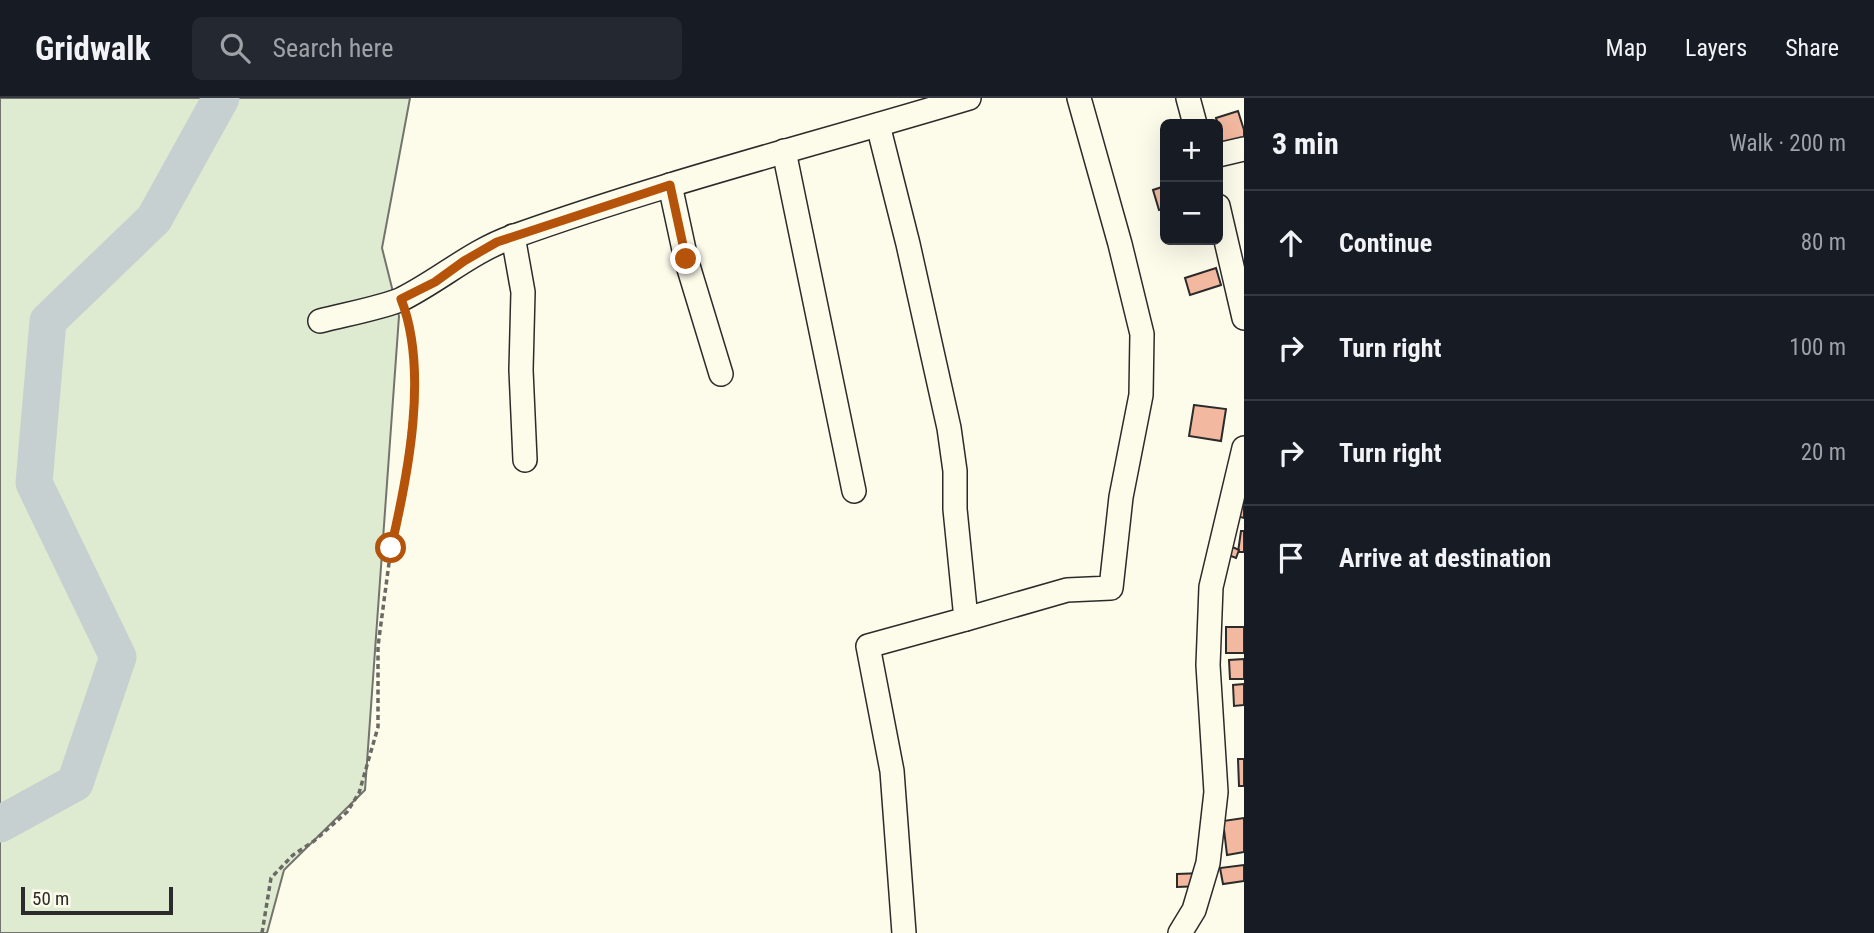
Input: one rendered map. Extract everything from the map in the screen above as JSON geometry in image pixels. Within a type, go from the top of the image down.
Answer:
[{"type":"street","points":[[320,321],[401,299],[435,282],[497,242],[513,236],[670,185],[969,98]]},
{"type":"street","points":[[904,933],[892,771],[868,646],[1067,590],[1111,588],[1121,497],[1141,395],[1142,334],[1079,98]]},
{"type":"street","points":[[1188,98],[1194,119]]},
{"type":"street","points":[[878,125],[949,428],[955,471],[955,509],[966,619]]},
{"type":"street","points":[[1223,154],[1244,149]]},
{"type":"street","points":[[784,151],[854,491]]},
{"type":"street","points":[[670,185],[686,259],[721,374]]},
{"type":"street","points":[[1223,216],[1236,242],[1244,318]]},
{"type":"street","points":[[513,236],[523,292],[520,370],[525,460]]},
{"type":"street","points":[[1180,933],[1195,910],[1208,863],[1216,792],[1208,665],[1211,587],[1244,448]]},
{"type":"path","points":[[262,933],[271,878],[293,855],[314,841],[347,812],[359,793],[378,727],[378,646],[391,548],[403,494],[413,398],[413,348],[401,299]]},
{"type":"green space","points":[[0,98],[410,98],[382,248],[399,316],[365,790],[284,870],[267,933],[0,933]]},
{"type":"building","points":[[1238,111],[1244,130],[1244,143],[1224,149],[1223,119],[1216,118]]},
{"type":"building","points":[[1160,188],[1159,210],[1153,190]]},
{"type":"building","points":[[1216,268],[1221,285],[1190,295],[1185,278]]},
{"type":"building","points":[[1194,405],[1226,409],[1221,441],[1189,436]]},
{"type":"building","points":[[1244,499],[1244,518],[1237,516]]},
{"type":"building","points":[[1241,531],[1244,531],[1244,552],[1238,552]]},
{"type":"building","points":[[1222,542],[1239,550],[1236,558],[1218,551]]},
{"type":"building","points":[[1226,627],[1244,627],[1244,653],[1226,653]]},
{"type":"building","points":[[1244,659],[1244,679],[1230,679],[1229,660]]},
{"type":"building","points":[[1244,684],[1244,705],[1234,706],[1233,685]]},
{"type":"building","points":[[1238,759],[1244,759],[1244,786],[1239,786]]},
{"type":"building","points":[[1244,818],[1244,852],[1227,855],[1223,821]]},
{"type":"building","points":[[1244,865],[1244,881],[1223,884],[1220,868]]},
{"type":"building","points":[[1203,873],[1203,886],[1177,887],[1177,874]]},
{"type":"waterway","points":[[0,824],[75,783],[118,657],[34,483],[48,321],[154,219],[221,98]]},
{"type":"route","points":[[391,548],[410,449],[413,398],[413,348],[401,299],[435,282],[497,242],[670,185],[686,259]]}]
